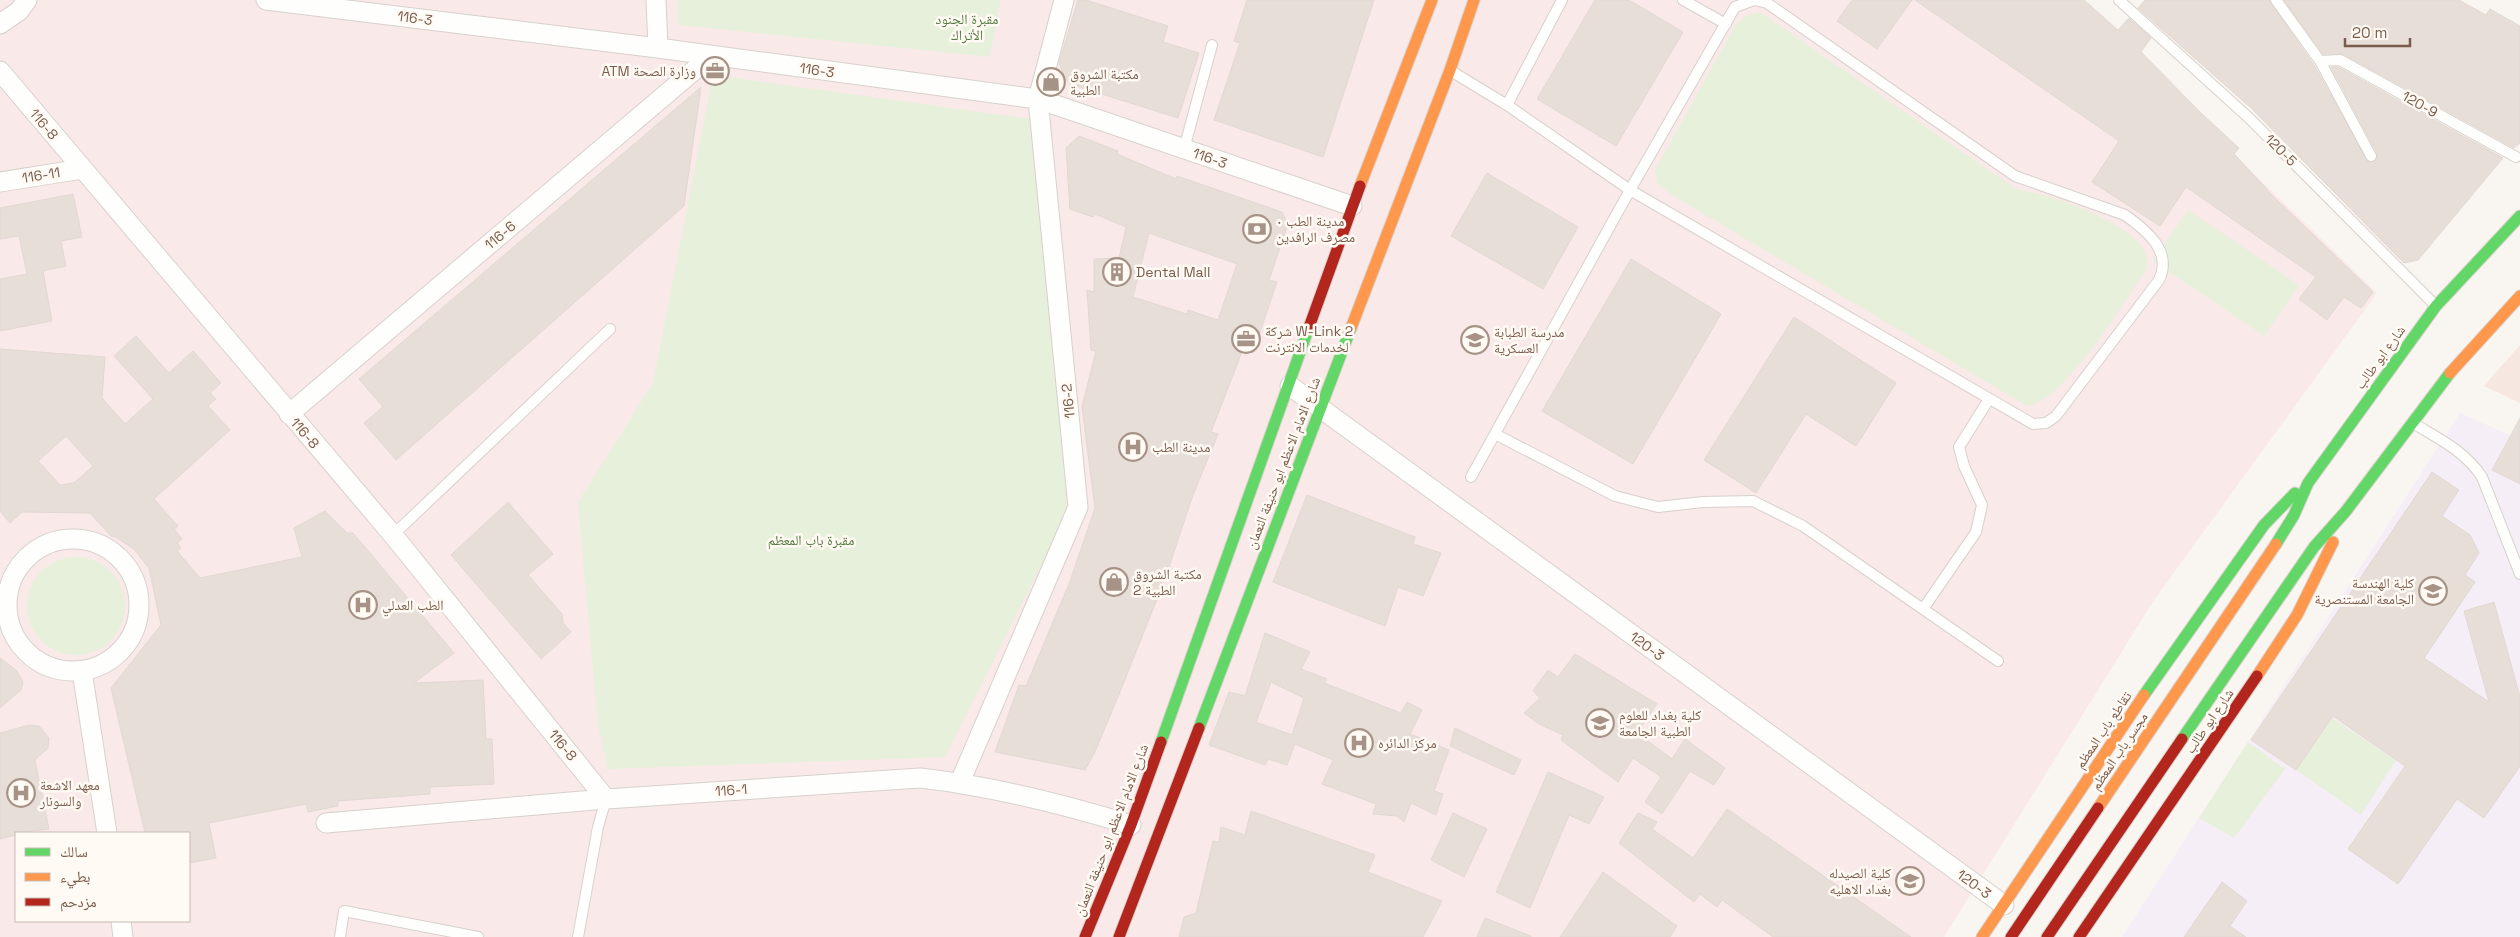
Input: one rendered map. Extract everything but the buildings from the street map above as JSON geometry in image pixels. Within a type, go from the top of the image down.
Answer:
[{"type":"main road","name":"شارع الامام الاعظم ابو حنيفة النعمان","points":[[1085,937],[1131,825],[1290,386],[1352,206],[1432,0]]},
{"type":"main road","name":"شارع الامام الاعظم ابو حنيفة النعمان","points":[[1118,937],[1450,70],[1474,0]]},
{"type":"main road","name":"شارع ابو طالب","points":[[2252,581],[2294,515],[2308,483],[2436,306],[2520,216]]},
{"type":"main road","name":"شارع ابو طالب","points":[[2047,937],[2314,547],[2346,511],[2450,373],[2520,296]]},
{"type":"main road","name":"تقاطع باب المعظم","points":[[1982,937],[2182,639],[2252,541],[2278,509],[2308,483]]},
{"type":"main road","name":"شارع ابو طالب","points":[[2079,937],[2230,718],[2297,614],[2324,563],[2346,511]]},
{"type":"main road","name":"مجسر باب المعظم","points":[[2011,937],[2252,581]]},
{"type":"street","points":[[0,24],[19,11],[27,0]]},
{"type":"street","name":"116-3","points":[[266,0],[658,48],[1038,99],[1352,206]]},
{"type":"street","points":[[656,0],[658,48]]},
{"type":"street","name":"116-2","points":[[960,782],[1078,507],[1038,99],[1064,0]]},
{"type":"street","name":"116-6","points":[[289,414],[711,56]]},
{"type":"street","name":"116-8","points":[[0,71],[393,535],[606,799]]},
{"type":"street","name":"116-11","points":[[0,182],[82,169]]},
{"type":"street","name":"120-3","points":[[1290,386],[2004,905]]},
{"type":"street","points":[[79,539],[103,546],[117,555],[129,570],[137,588],[139,606],[137,623],[130,640],[109,661],[82,671],[64,671],[39,662],[24,650],[14,636],[8,618],[6,599],[14,574],[28,555],[56,540],[79,539]]},
{"type":"street","points":[[82,671],[107,832]]},
{"type":"street","name":"116-1","points":[[326,823],[606,799],[920,778],[960,782],[1092,813],[1131,825]]},
{"type":"street","points":[[121,922],[123,937]]},
{"type":"lane","points":[[1507,105],[1562,0]]},
{"type":"lane","points":[[1683,0],[1726,24]]},
{"type":"lane","points":[[1450,70],[1507,105],[1630,190],[2033,424],[2046,423],[2056,416],[2159,280],[2164,262],[2157,245],[2139,225],[2125,215],[2015,176],[1767,4],[1755,0],[1735,7],[1630,190],[1471,477]]},
{"type":"lane","name":"120-5","points":[[2119,0],[2249,118],[2436,306]]},
{"type":"lane","points":[[2276,0],[2320,61],[2371,156]]},
{"type":"lane","points":[[1184,149],[1212,46]]},
{"type":"lane","name":"120-9","points":[[2320,61],[2340,60],[2516,157]]},
{"type":"lane","points":[[393,535],[610,329]]},
{"type":"lane","points":[[1923,609],[1976,532],[1982,504],[1964,466],[1959,447],[1989,399]]},
{"type":"lane","points":[[2412,423],[2463,453],[2473,463],[2482,477],[2520,574]]},
{"type":"lane","points":[[1496,434],[1614,496],[1658,506],[1703,502],[1753,501],[1803,526],[1998,661]]},
{"type":"lane","points":[[578,937],[598,827],[606,799]]},
{"type":"lane","points":[[340,937],[344,911],[478,937]]},
{"type":"shaded area","name":"مدينة الطب","points":[[0,0],[2068,0],[2086,11],[2377,293],[2154,600],[1944,937],[0,937]]},
{"type":"shaded area","points":[[2520,345],[2520,403],[2484,386]]},
{"type":"shaded area","name":"كلية الهندسة الجامعة المستنصرية","points":[[2460,413],[2520,440],[2520,937],[2122,937]]},
{"type":"green space","name":"مقبرة الجنود الأتراك","points":[[677,0],[1001,0],[990,57],[678,25]]},
{"type":"green space","points":[[1760,12],[2016,189],[2075,206],[2120,227],[2137,241],[2146,255],[2146,270],[2093,348],[2058,387],[2042,400],[2027,406],[1672,195],[1658,184],[1655,170],[1735,26],[1746,16]]},
{"type":"green space","name":"مقبرة باب المعظم","points":[[713,75],[1031,119],[1069,510],[945,757],[608,769],[598,726],[578,502],[653,383]]},
{"type":"green space","points":[[2188,210],[2299,285],[2264,336],[2153,261]]},
{"type":"green space","points":[[76,557],[95,561],[111,571],[121,587],[125,606],[121,625],[111,641],[95,651],[76,655],[57,651],[41,641],[31,625],[27,606],[31,587],[41,571],[57,561]]},
{"type":"green space","points":[[2332,718],[2396,760],[2361,815],[2296,770]]},
{"type":"green space","points":[[2248,742],[2285,769],[2234,838],[2199,818]]},
{"type":"traffic: fast","points":[[2276,544],[2294,515],[2308,483],[2436,306],[2520,216]]},
{"type":"traffic: fast","points":[[1199,728],[1351,328]]},
{"type":"traffic: fast","points":[[1161,742],[1308,330]]},
{"type":"traffic: fast","points":[[2182,739],[2314,547],[2346,511],[2450,373]]},
{"type":"traffic: fast","points":[[2144,695],[2264,525],[2295,493]]},
{"type":"traffic: slow","points":[[1360,186],[1432,0]]},
{"type":"traffic: slow","points":[[1351,328],[1450,70],[1474,0]]},
{"type":"traffic: slow","points":[[2450,373],[2520,296]]},
{"type":"traffic: slow","points":[[2257,676],[2297,615],[2333,542]]},
{"type":"traffic: slow","points":[[2098,808],[2276,544]]},
{"type":"traffic: slow","points":[[1982,937],[2144,695]]},
{"type":"traffic: jam","points":[[1308,330],[1360,186]]},
{"type":"traffic: jam","points":[[2079,937],[2257,676]]},
{"type":"traffic: jam","points":[[1119,937],[1199,728]]},
{"type":"traffic: jam","points":[[2047,937],[2182,739]]},
{"type":"traffic: jam","points":[[1085,937],[1131,825],[1161,742]]},
{"type":"traffic: jam","points":[[2011,937],[2098,808]]},
{"type":"place","name":"ATM وزارة الصحة","points":[[715,71]]},
{"type":"place","name":"مكتبة الشروق الطبية","points":[[1051,82]]},
{"type":"place","name":"مدينة الطب ٠ مصرف الرافدين","points":[[1257,229]]},
{"type":"place","name":"Dental Mall","points":[[1117,272]]},
{"type":"place","name":"شركة W-Link 2 لخدمات الانترنت","points":[[1246,339]]},
{"type":"place","name":"مدرسة الطبابة العسكرية","points":[[1475,340]]},
{"type":"place","name":"مدينة الطب","points":[[1133,447]]},
{"type":"place","name":"مكتبة الشروق الطبية 2","points":[[1114,582]]},
{"type":"place","name":"كلية الهندسة الجامعة المستنصرية","points":[[2433,591]]},
{"type":"place","name":"الطب العدلي","points":[[363,605]]},
{"type":"place","name":"كلية بغداد للعلوم الطبية الجامعة","points":[[1600,723]]},
{"type":"place","name":"مركز الدائره","points":[[1359,743]]},
{"type":"place","name":"معهد الاشعة والسونار","points":[[21,793]]},
{"type":"place","name":"كلية الصيدله بغداد الاهليه","points":[[1910,881]]}]
